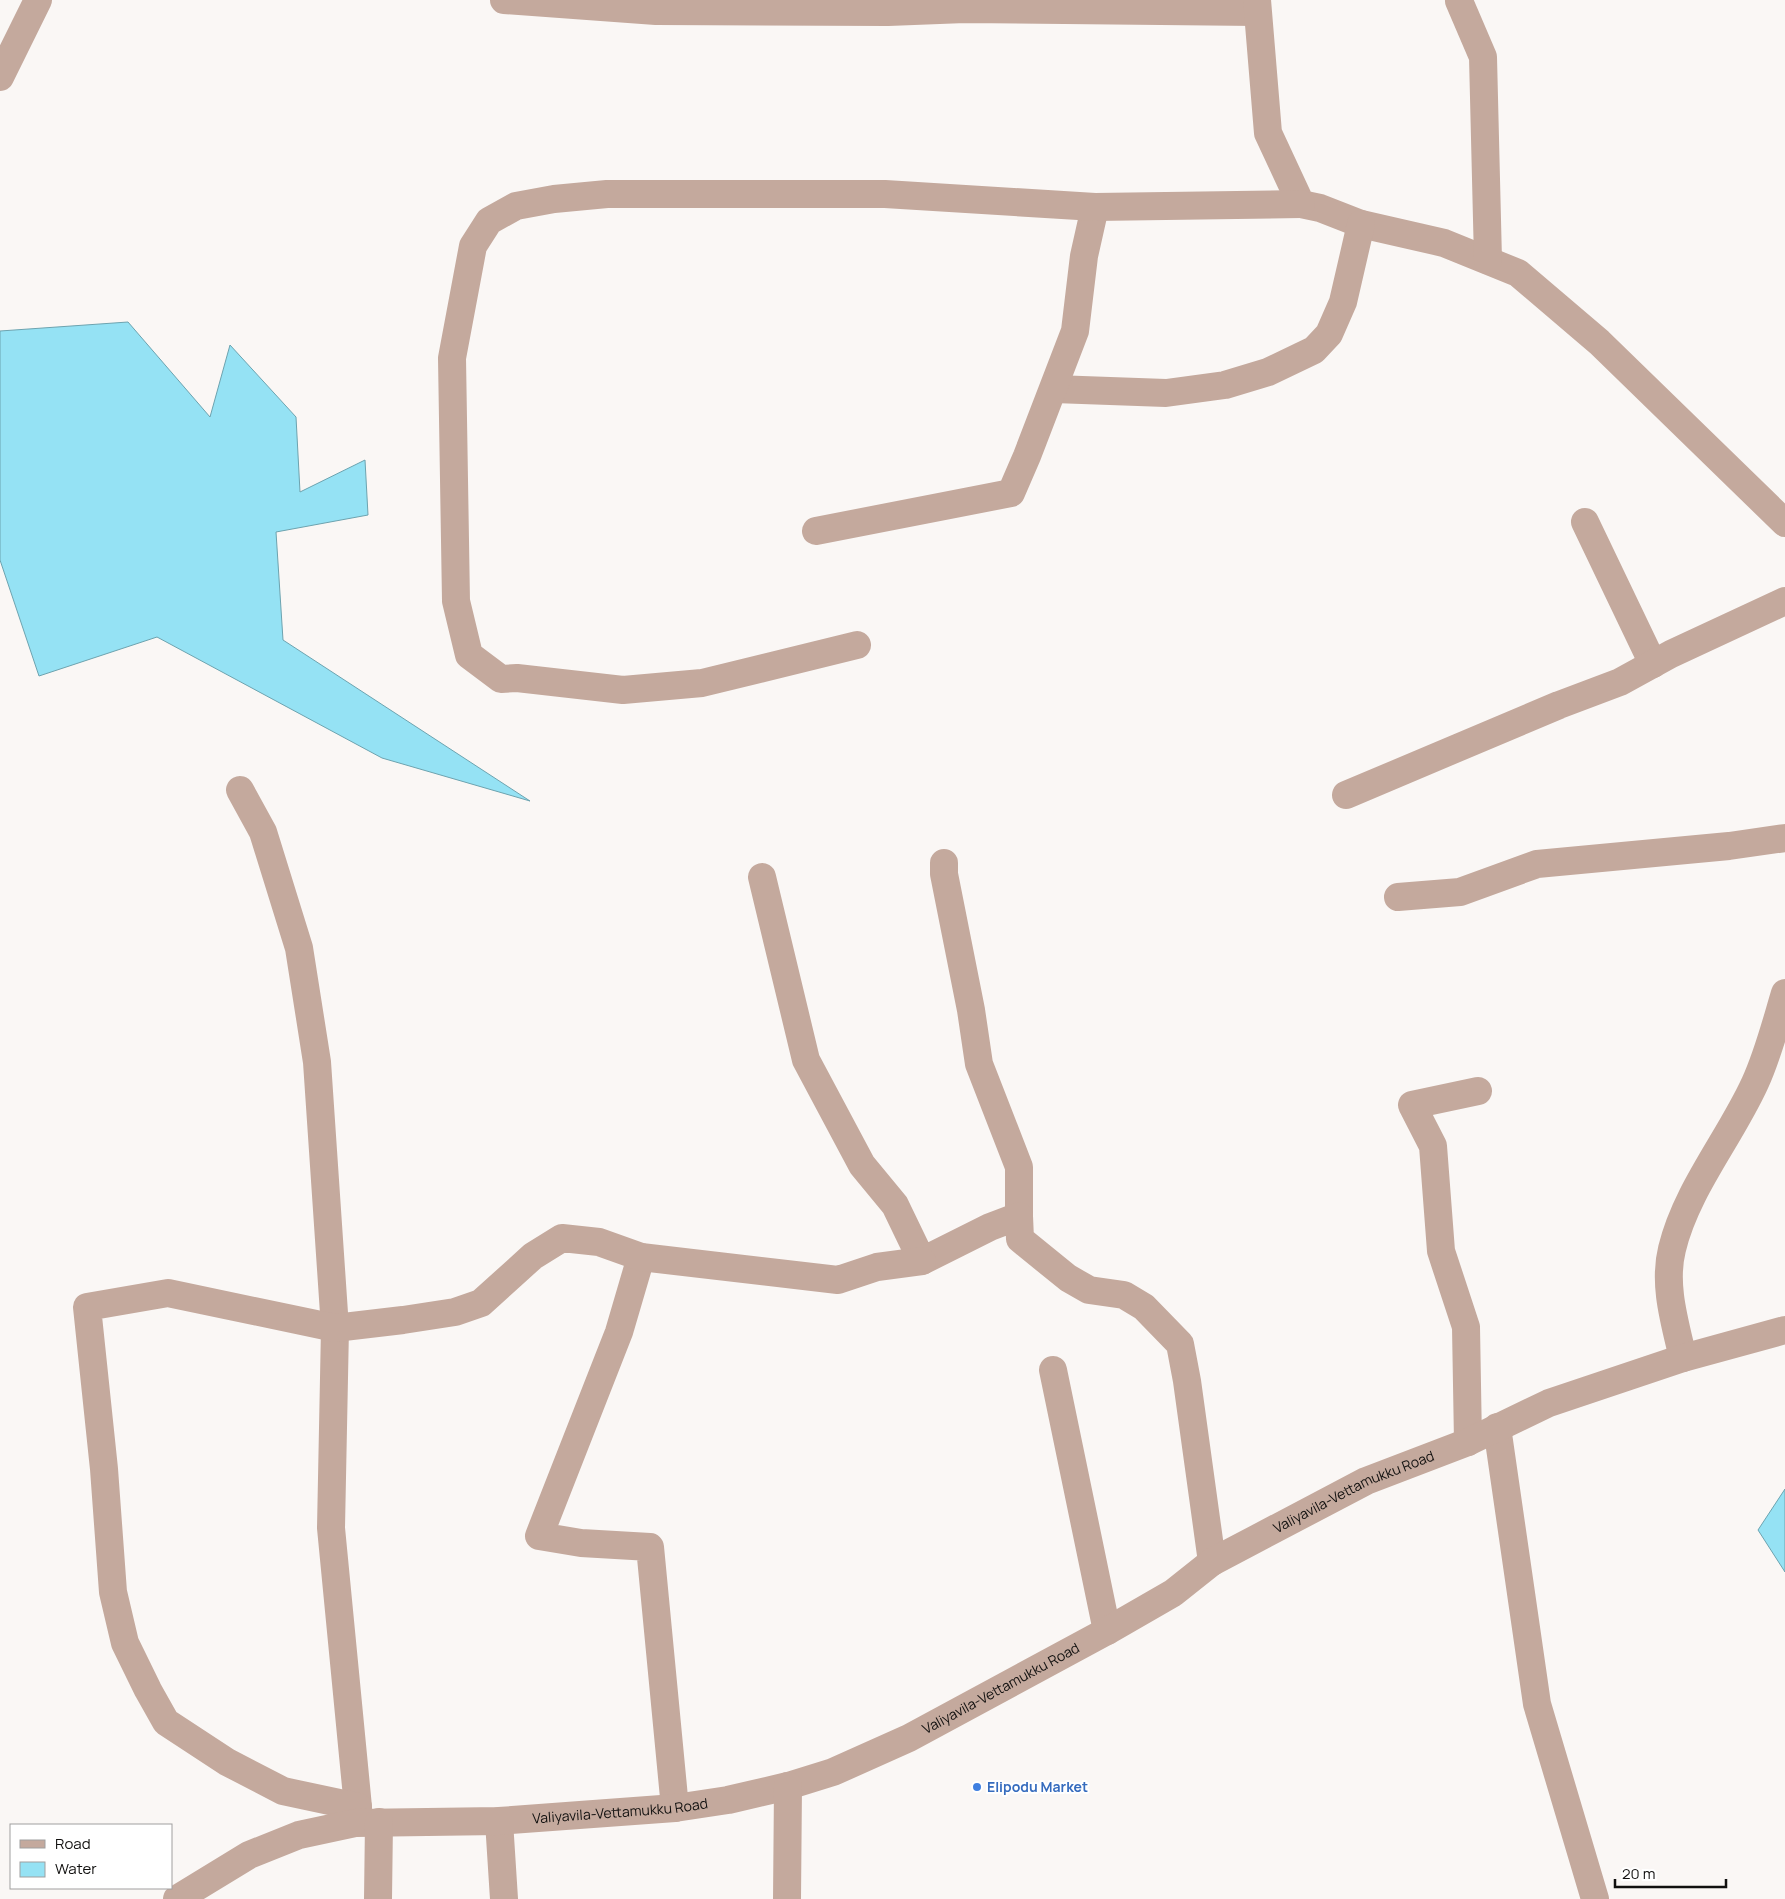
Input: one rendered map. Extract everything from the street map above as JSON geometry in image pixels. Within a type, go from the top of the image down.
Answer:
[{"type":"street","points":[[0,77],[38,0]]},
{"type":"street","points":[[504,0],[656,11],[889,6],[965,9],[1257,6],[1268,133],[1301,204]]},
{"type":"street","points":[[1460,0],[1483,57],[1488,260]]},
{"type":"street","points":[[857,645],[702,683],[623,690],[517,678],[501,679],[469,655],[456,600],[452,358],[474,246],[489,221],[516,206],[554,199],[607,194],[884,194],[1095,207],[1301,204],[1320,208],[1361,224],[1444,243],[1518,273],[1600,342],[1785,522]]},
{"type":"street","points":[[816,531],[1011,493],[1075,331],[1084,256],[1095,207]]},
{"type":"street","points":[[1054,388],[1166,394],[1225,385],[1268,372],[1314,350],[1329,334],[1344,302],[1361,224]]},
{"type":"street","points":[[1585,522],[1653,664]]},
{"type":"street","points":[[1346,795],[1550,709],[1620,682],[1653,664],[1785,601]]},
{"type":"street","points":[[240,790],[263,832],[299,948],[317,1062],[335,1328],[331,1528],[364,1817],[378,1899]]},
{"type":"street","points":[[1398,897],[1460,892],[1537,864],[1729,846],[1785,838]]},
{"type":"street","points":[[944,863],[944,874],[971,1010],[979,1064],[1019,1167],[1020,1239],[1068,1278],[1089,1290],[1124,1295],[1144,1307],[1180,1344],[1187,1381],[1212,1562]]},
{"type":"street","points":[[762,877],[806,1060],[862,1165],[895,1205],[922,1261]]},
{"type":"street","points":[[1683,1358],[1669,1295],[1672,1250],[1689,1202],[1718,1154],[1756,1083],[1785,993]]},
{"type":"street","points":[[1468,1442],[1466,1327],[1441,1251],[1433,1146],[1412,1106],[1478,1091]]},
{"type":"street","points":[[364,1817],[283,1792],[227,1762],[166,1722],[148,1690],[125,1643],[113,1592],[104,1469],[87,1307],[168,1293],[335,1328],[455,1312],[482,1303],[533,1256],[562,1238],[599,1242],[642,1257],[838,1280],[876,1267],[922,1261],[990,1227],[1019,1216]]},
{"type":"street","points":[[642,1257],[619,1332],[539,1536],[581,1543],[650,1547],[675,1808]]},
{"type":"street","name":"Valiyavila-Vettamukku Road","points":[[177,1899],[249,1854],[299,1835],[364,1817],[499,1820],[675,1808],[728,1800],[788,1786],[833,1772],[909,1738],[1107,1631],[1173,1593],[1212,1562],[1366,1481],[1468,1442],[1549,1403],[1683,1358],[1785,1330]]},
{"type":"street","points":[[1053,1370],[1107,1631]]},
{"type":"street","points":[[1497,1428],[1537,1704],[1594,1899]]},
{"type":"street","points":[[787,1899],[788,1786]]},
{"type":"street","points":[[499,1820],[504,1899]]},
{"type":"water","points":[[128,322],[210,417],[230,345],[296,417],[300,492],[365,460],[368,515],[276,532],[283,640],[530,801],[382,758],[157,637],[39,676],[0,560],[0,331]]},
{"type":"water","points":[[1785,1489],[1785,1572],[1758,1530]]},
{"type":"place","name":"Elipodu Market","points":[[977,1787]]}]
